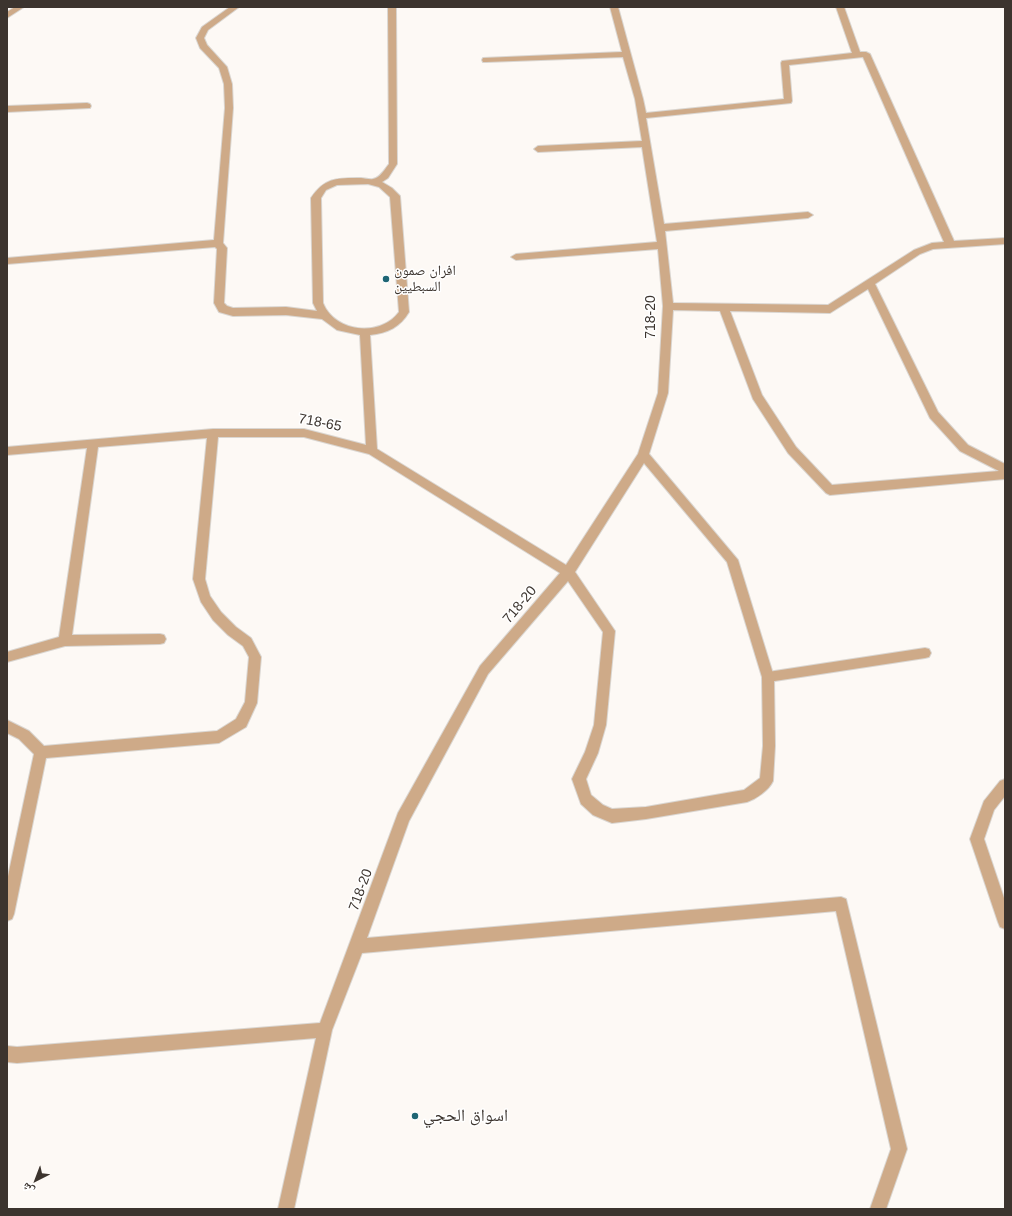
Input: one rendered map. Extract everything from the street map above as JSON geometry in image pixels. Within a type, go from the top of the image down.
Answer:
[{"type":"street","points":[[7,16],[20,7]]},
{"type":"street","points":[[218,244],[229,108],[228,84],[223,67],[203,46],[200,38],[205,29],[235,7]]},
{"type":"street","points":[[376,182],[385,176],[393,164],[392,7]]},
{"type":"street","name":"718-20","points":[[286,1209],[325,1030],[403,818],[484,670],[568,572],[643,455],[663,393],[668,306],[660,228],[638,99],[614,7]]},
{"type":"street","points":[[840,7],[857,55]]},
{"type":"street","points":[[486,60],[627,54]]},
{"type":"street","points":[[641,116],[788,101],[785,63],[866,54],[950,244]]},
{"type":"street","points":[[7,108],[87,106]]},
{"type":"street","points":[[538,149],[646,144]]},
{"type":"street","points":[[7,261],[210,243],[218,244],[222,248],[219,303],[223,309],[233,312],[286,311],[325,316],[349,331],[365,332],[384,330],[396,323],[404,312],[395,196],[389,187],[376,182],[336,182],[323,188],[316,198],[318,303],[325,316]]},
{"type":"street","points":[[660,228],[808,215]]},
{"type":"street","points":[[668,306],[830,309],[917,252],[932,246],[1005,241]]},
{"type":"street","points":[[516,257],[662,245]]},
{"type":"street","points":[[870,284],[934,415],[964,448],[1005,469]]},
{"type":"street","points":[[724,307],[757,396],[792,450],[830,490],[1005,475]]},
{"type":"street","points":[[365,332],[372,451]]},
{"type":"street","points":[[7,726],[24,735],[41,752],[219,737],[241,723],[252,703],[255,657],[248,642],[232,631],[217,616],[205,598],[200,578],[213,432]]},
{"type":"street","name":"718-65","points":[[7,451],[213,432],[304,433],[372,451],[568,572]]},
{"type":"street","points":[[64,640],[93,443]]},
{"type":"street","points":[[568,572],[609,631],[600,725],[591,753],[579,779],[586,799],[598,810],[612,816],[646,813],[747,796],[766,780],[769,746],[768,677],[732,560],[643,455]]},
{"type":"street","points":[[7,657],[64,640],[160,639]]},
{"type":"street","points":[[7,914],[41,752]]},
{"type":"street","points":[[1005,785],[989,806],[977,839],[1005,922]]},
{"type":"street","points":[[357,946],[841,904],[899,1149],[878,1209]]},
{"type":"street","points":[[7,1054],[17,1055],[325,1030]]},
{"type":"lane","points":[[768,677],[925,653]]},
{"type":"place","name":"افران صمون السبطيين","points":[[386,279]]},
{"type":"place","name":"اسواق الحجي","points":[[415,1116]]}]
